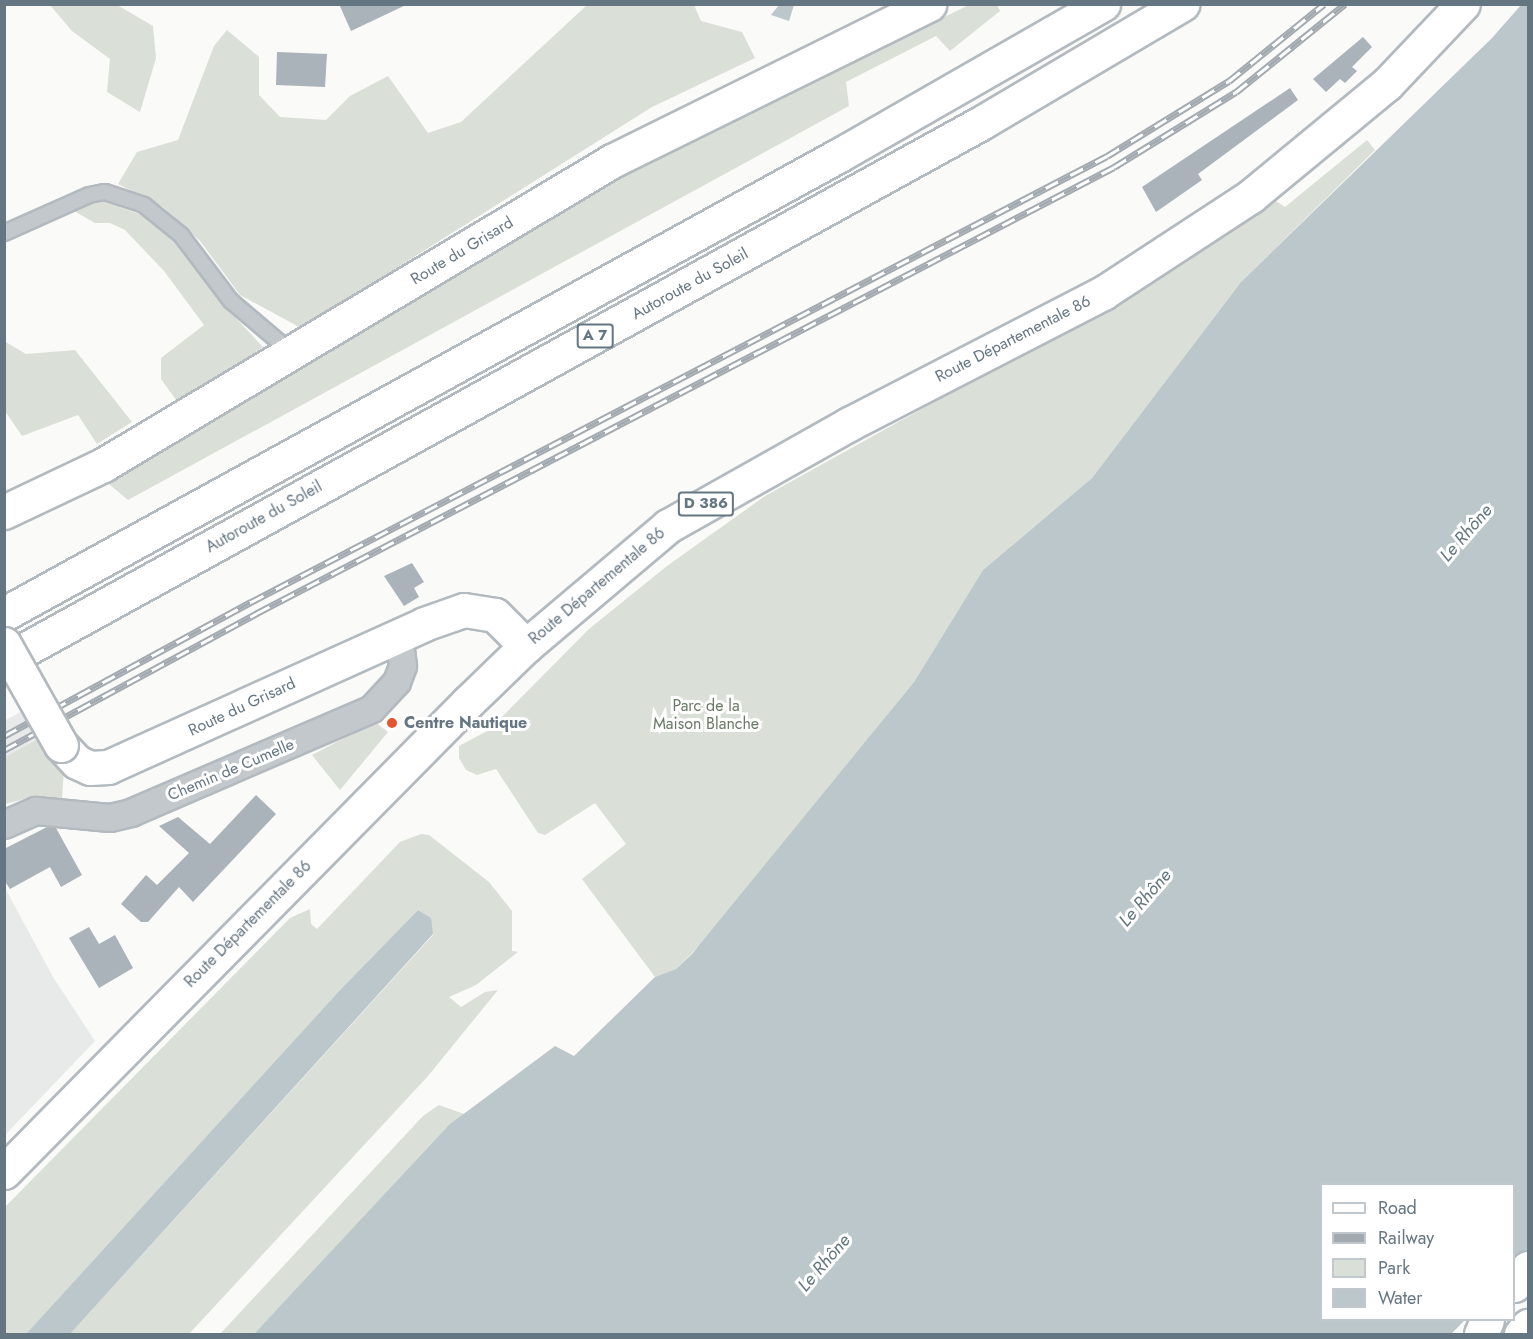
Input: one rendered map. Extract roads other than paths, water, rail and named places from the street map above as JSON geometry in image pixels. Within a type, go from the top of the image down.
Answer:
[{"type":"main road","name":"Route du Grisard","points":[[4,512],[103,465],[612,161],[929,4]]},
{"type":"main road","name":"A 7","points":[[4,614],[924,108],[1103,4]]},
{"type":"main road","name":"Autoroute du Soleil","points":[[4,661],[942,145],[1182,4]]},
{"type":"main road","name":"Route Départementale 86","points":[[4,1172],[526,646],[668,526],[849,424],[1103,293],[1251,196],[1387,84],[1462,4]]},
{"type":"main road","name":"Route du Grisard","points":[[4,644],[61,745],[77,762],[90,768],[108,767],[450,614],[476,610],[495,615],[526,646]]},
{"type":"main road","points":[[1515,1284],[1528,1268]]},
{"type":"main road","points":[[1480,1335],[1487,1321]]},
{"type":"main road","points":[[1521,1335],[1528,1326]]},
{"type":"street","name":"Chemin de Cumelle","points":[[4,825],[36,811],[110,818],[131,813],[372,709],[391,691],[403,666],[399,635]]},
{"type":"lane","points":[[4,233],[88,195],[105,192],[144,205],[182,235],[231,301],[292,352]]},
{"type":"water","points":[[779,5],[794,5],[789,21],[771,15]]},
{"type":"water","name":"Le Rhône","points":[[1521,5],[1528,5],[1528,1248],[1515,1264],[1515,1183],[1320,1183],[1320,1321],[1464,1321],[1451,1334],[254,1334],[450,1124],[555,1046],[574,1056],[655,977],[676,969],[692,954],[914,682],[983,570],[1092,478],[1241,282],[1492,38]]},
{"type":"water","points":[[418,910],[431,918],[433,934],[70,1334],[26,1334],[341,989]]},
{"type":"railway","points":[[4,736],[251,602],[1107,156],[1229,81],[1324,4]]},
{"type":"railway","points":[[4,750],[257,613],[1114,167],[1236,92],[1345,4]]},
{"type":"place","name":"Centre Nautique","points":[[392,723]]},
{"type":"park label","name":"Parc de la Maison Blanche","points":[[706,715]]}]
